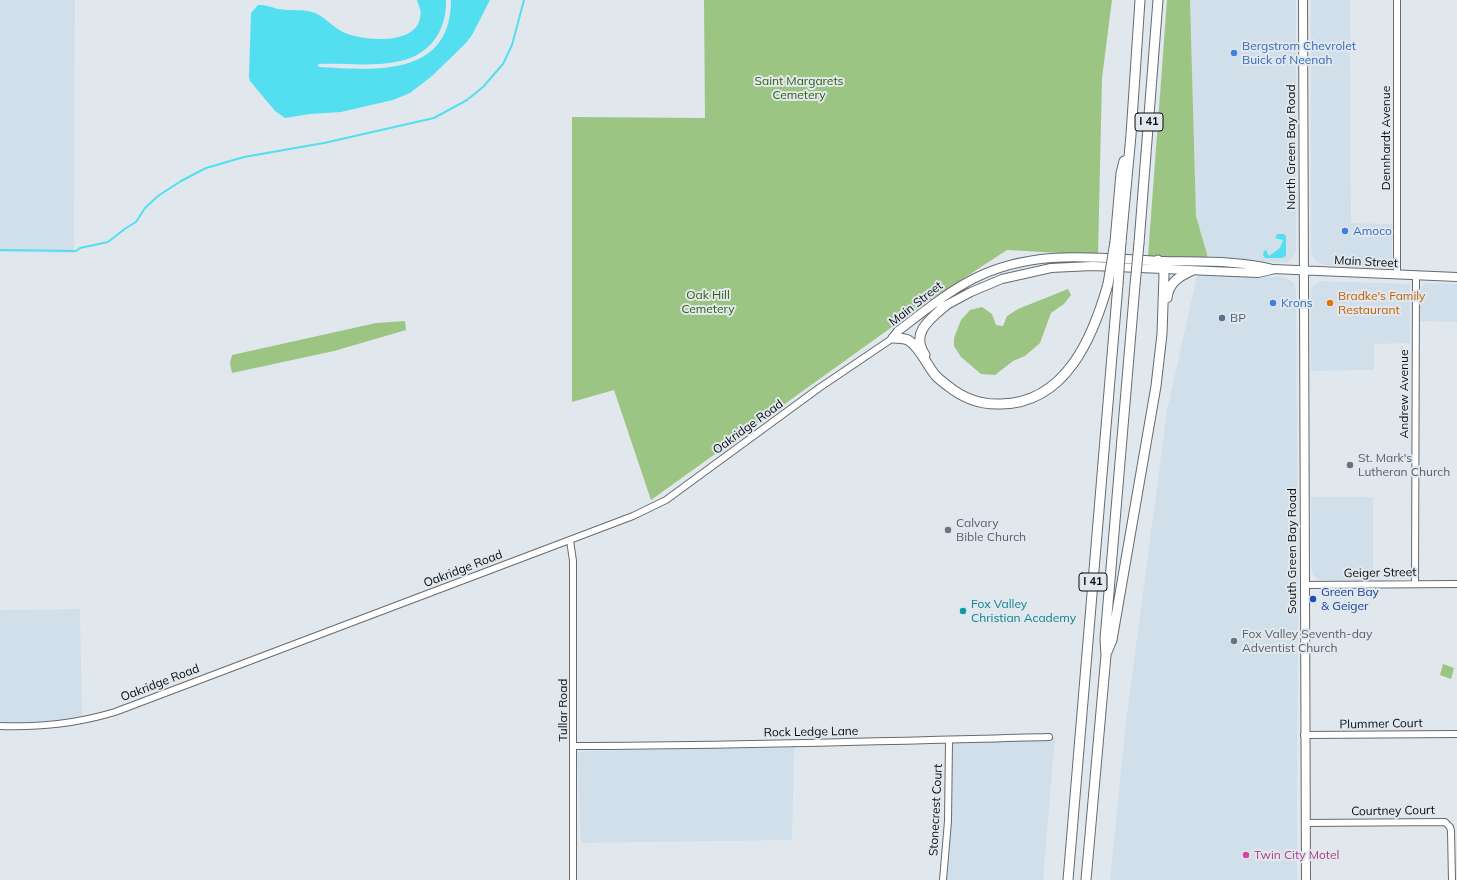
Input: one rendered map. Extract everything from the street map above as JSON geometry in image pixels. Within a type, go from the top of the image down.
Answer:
[{"type":"highway","name":"I 41","points":[[1068,880],[1118,284],[1118,242],[1131,135],[1140,0]]},
{"type":"highway","name":"I 41","points":[[1086,880],[1106,655],[1105,639],[1158,0]]},
{"type":"highway","points":[[893,338],[900,338],[910,342],[936,376],[964,397],[988,404],[1008,404],[1031,399],[1059,381],[1080,354],[1093,327],[1108,284],[1118,242]]},
{"type":"highway","points":[[1106,655],[1112,640],[1159,365],[1164,290],[1163,269],[1158,260]]},
{"type":"highway","points":[[1159,365],[1164,349],[1168,290],[1176,279],[1191,271]]},
{"type":"highway","points":[[941,380],[939,374],[923,352],[920,339],[924,325],[945,306]]},
{"type":"main road","name":"North Green Bay Road","points":[[1303,0],[1304,271]]},
{"type":"main road","name":"Main Street","points":[[893,338],[898,331],[974,278],[1019,262],[1064,256],[1258,265],[1273,270]]},
{"type":"main road","name":"Main Street","points":[[893,338],[901,335],[931,313],[971,292],[1002,279],[1051,268],[1092,266],[1258,273],[1273,270],[1457,278]]},
{"type":"main road","name":"South Green Bay Road","points":[[1304,271],[1304,735],[1306,880]]},
{"type":"street","name":"Dennhardt Avenue","points":[[1397,0],[1397,275]]},
{"type":"street","name":"Andrew Avenue","points":[[1415,584],[1416,276]]},
{"type":"street","name":"Oakridge Road","points":[[0,726],[34,727],[59,725],[115,712],[633,516],[666,500],[819,388],[893,338]]},
{"type":"street","name":"Tullar Road","points":[[570,540],[573,561],[573,880]]},
{"type":"street","name":"Geiger Street","points":[[1304,585],[1457,584]]},
{"type":"street","name":"Plummer Court","points":[[1304,735],[1339,736],[1457,734]]},
{"type":"street","name":"Rock Ledge Lane","points":[[574,746],[742,745],[949,741],[1049,737]]},
{"type":"street","name":"Stonecrest Court","points":[[943,880],[948,821],[949,741]]},
{"type":"street","name":"Courtney Court","points":[[1305,823],[1445,822],[1450,827],[1451,831],[1452,880]]},
{"type":"shaded area","points":[[0,0],[75,0],[74,253],[0,252]]},
{"type":"shaded area","points":[[1190,0],[1296,0],[1296,251],[1291,260],[1286,263],[1207,259],[1207,254],[1196,216]]},
{"type":"shaded area","points":[[1311,0],[1350,0],[1351,223],[1392,224],[1392,266],[1388,268],[1324,265],[1316,261],[1311,254]]},
{"type":"shaded area","points":[[1197,275],[1285,277],[1294,283],[1296,290],[1298,585],[1297,880],[1110,880],[1126,721],[1167,411]]},
{"type":"shaded area","points":[[1321,281],[1410,284],[1410,343],[1374,344],[1374,370],[1311,371],[1311,290],[1313,286]]},
{"type":"shaded area","points":[[1425,283],[1457,284],[1457,322],[1420,321],[1421,287]]},
{"type":"shaded area","points":[[1311,497],[1373,497],[1373,580],[1319,580],[1313,575],[1311,567]]},
{"type":"shaded area","points":[[80,609],[82,716],[54,721],[0,721],[0,610]]},
{"type":"shaded area","points":[[1055,737],[1043,880],[943,880],[949,741]]},
{"type":"shaded area","points":[[794,747],[792,840],[581,843],[577,753],[586,751]]},
{"type":"green space","name":"Oak Hill Cemetery","points":[[704,0],[1112,0],[1102,78],[1098,255],[1007,250],[924,304],[651,500],[614,390],[572,402],[572,117],[705,118]]},
{"type":"green space","points":[[1167,0],[1190,0],[1196,216],[1207,254],[1207,259],[1148,256]]},
{"type":"green space","points":[[1068,289],[1071,295],[1064,304],[1051,313],[1040,343],[1025,356],[1013,361],[995,375],[981,374],[961,357],[954,346],[954,338],[961,320],[970,310],[982,307],[992,314],[996,325],[1003,326],[1007,316],[1018,309]]},
{"type":"green space","points":[[405,321],[406,330],[334,351],[232,373],[230,363],[232,355],[376,323]]},
{"type":"green space","points":[[1443,664],[1454,668],[1451,679],[1440,675]]},
{"type":"water","points":[[417,0],[446,0],[446,11],[440,31],[435,40],[420,53],[411,58],[391,63],[318,65],[319,67],[363,69],[385,68],[406,64],[424,56],[438,44],[448,25],[451,0],[490,0],[472,35],[466,43],[432,76],[410,93],[393,100],[341,112],[310,114],[285,118],[275,111],[250,81],[251,13],[258,5],[282,10],[312,12],[321,16],[345,33],[364,38],[388,39],[400,37],[409,33],[416,27],[421,14]]},
{"type":"water","points":[[1277,234],[1284,234],[1286,236],[1286,256],[1282,258],[1265,258],[1263,255],[1264,251],[1266,250],[1269,256],[1280,248],[1283,240],[1275,238]]},
{"type":"waterway","points":[[0,250],[76,251],[80,248],[108,242],[136,222],[145,208],[158,196],[181,181],[206,168],[244,157],[324,143],[434,118],[467,100],[483,87],[503,64],[512,45],[524,0]]},
{"type":"place","name":"Bergstrom Chevrolet Buick of Neenah","points":[[1234,53]]},
{"type":"place","name":"Amoco","points":[[1345,231]]},
{"type":"place","name":"Krons","points":[[1273,303]]},
{"type":"place","name":"Bradke's Family Restaurant","points":[[1330,303]]},
{"type":"place","name":"BP","points":[[1222,318]]},
{"type":"place","name":"St. Mark's Lutheran Church","points":[[1350,465]]},
{"type":"place","name":"Calvary Bible Church","points":[[948,530]]},
{"type":"place","name":"Green Bay & Geiger","points":[[1313,599]]},
{"type":"place","name":"Fox Valley Christian Academy","points":[[963,611]]},
{"type":"place","name":"Fox Valley Seventh-day Adventist Church","points":[[1234,641]]},
{"type":"place","name":"Twin City Motel","points":[[1246,855]]},
{"type":"park label","name":"Saint Margarets Cemetery","points":[[799,88]]}]
